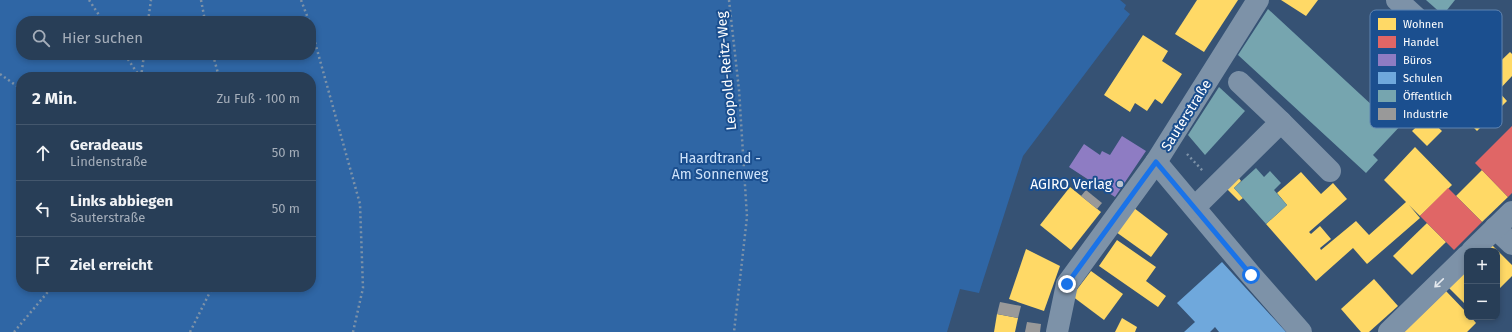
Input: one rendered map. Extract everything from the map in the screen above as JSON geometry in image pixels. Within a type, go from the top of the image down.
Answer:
[{"type":"street","name":"Sauterstraße","points":[[1057,332],[1067,284],[1156,162],[1258,0]]},
{"type":"street","points":[[1397,0],[1408,10]]},
{"type":"street","points":[[1239,82],[1330,171]]},
{"type":"street","points":[[1195,207],[1280,122]]},
{"type":"street","points":[[1156,162],[1251,275],[1302,332]]},
{"type":"street","points":[[1475,248],[1512,212]]},
{"type":"street","points":[[1496,228],[1512,244]]},
{"type":"street","points":[[1389,332],[1464,259]]},
{"type":"path","points":[[89,0],[100,16]]},
{"type":"path","points":[[149,16],[151,0]]},
{"type":"path","points":[[201,0],[204,16]]},
{"type":"path","points":[[301,0],[306,16]]},
{"type":"path","name":"Leopold-Reitz-Weg","points":[[729,0],[739,90],[747,217],[734,332]]},
{"type":"path","points":[[316,46],[360,204],[363,288],[353,332]]},
{"type":"path","points":[[128,60],[137,72]]},
{"type":"path","points":[[141,72],[143,60]]},
{"type":"path","points":[[214,60],[217,72]]},
{"type":"path","points":[[0,74],[16,85]]},
{"type":"path","points":[[1172,136],[1216,186]]},
{"type":"path","points":[[14,332],[48,292]]},
{"type":"path","points":[[190,332],[210,292]]},
{"type":"green space","name":"Haardtrand - Am Sonnenweg","points":[[0,0],[1120,0],[1126,5],[1124,9],[1130,14],[1023,156],[979,293],[960,289],[947,332],[0,332]]},
{"type":"building: Wohnen","points":[[1197,0],[1238,0],[1204,52],[1175,34]]},
{"type":"building: Wohnen","points":[[1281,0],[1318,0],[1306,16]]},
{"type":"building: Wohnen","points":[[1143,35],[1168,51],[1162,61],[1182,74],[1162,104],[1155,99],[1147,111],[1135,103],[1130,112],[1104,95]]},
{"type":"building: Wohnen","points":[[1510,52],[1512,54],[1512,76],[1502,87],[1502,60]]},
{"type":"building: Wohnen","points":[[1502,95],[1507,101],[1502,106]]},
{"type":"building: Wohnen","points":[[1415,128],[1439,128],[1442,131],[1427,146],[1412,131]]},
{"type":"building: Wohnen","points":[[1415,147],[1452,185],[1420,216],[1409,205],[1420,218],[1367,264],[1353,248],[1316,281],[1266,224],[1287,205],[1277,193],[1301,172],[1321,194],[1333,183],[1347,199],[1309,232],[1311,234],[1320,226],[1331,239],[1320,248],[1321,250],[1356,221],[1369,235],[1406,202],[1384,180]]},
{"type":"building: Wohnen","points":[[1482,170],[1508,197],[1482,222],[1456,196]]},
{"type":"building: Wohnen","points":[[1238,177],[1241,181],[1234,188],[1243,198],[1239,201],[1226,188]]},
{"type":"building: Wohnen","points":[[1070,187],[1101,212],[1071,250],[1040,225]]},
{"type":"building: Wohnen","points":[[1134,208],[1168,234],[1151,257],[1116,232]]},
{"type":"building: Wohnen","points":[[1427,223],[1446,242],[1412,275],[1393,256]]},
{"type":"building: Wohnen","points":[[1117,240],[1156,267],[1146,281],[1166,296],[1158,307],[1099,266]]},
{"type":"building: Wohnen","points":[[1026,249],[1060,266],[1044,311],[1009,299]]},
{"type":"building: Wohnen","points":[[1500,253],[1512,265],[1512,276],[1500,288]]},
{"type":"building: Wohnen","points":[[1091,271],[1123,294],[1104,320],[1072,296]]},
{"type":"building: Wohnen","points":[[1464,273],[1464,303],[1449,288]]},
{"type":"building: Wohnen","points":[[1374,279],[1398,306],[1369,332],[1361,332],[1341,309]]},
{"type":"building: Wohnen","points":[[1446,291],[1464,310],[1464,320],[1474,320],[1476,323],[1467,332],[1404,332]]},
{"type":"building: Wohnen","points":[[997,314],[1018,318],[1015,332],[994,332]]},
{"type":"building: Wohnen","points":[[1122,318],[1137,327],[1135,332],[1115,332]]},
{"type":"building: Handel","points":[[1512,126],[1512,193],[1508,197],[1475,163]]},
{"type":"building: Handel","points":[[1448,188],[1482,222],[1454,250],[1420,216]]},
{"type":"building: Büros","points":[[1122,136],[1146,151],[1115,197],[1069,167],[1084,144],[1100,155],[1102,151],[1110,155]]},
{"type":"building: Schulen","points":[[1222,262],[1286,332],[1219,332],[1215,327],[1210,332],[1184,332],[1195,322],[1177,303]]},
{"type":"building: Öffentlich","points":[[1426,0],[1455,0],[1447,10],[1437,10]]},
{"type":"building: Öffentlich","points":[[1268,9],[1370,103],[1370,128],[1398,128],[1373,155],[1378,160],[1366,173],[1238,55]]},
{"type":"building: Öffentlich","points":[[1219,87],[1245,111],[1205,155],[1188,135]]},
{"type":"building: Öffentlich","points":[[1256,168],[1264,177],[1270,171],[1281,183],[1274,190],[1287,205],[1266,224],[1234,188]]},
{"type":"building: Industrie","points":[[1086,190],[1102,203],[1097,209],[1081,196]]},
{"type":"building: Industrie","points":[[1000,302],[1021,306],[1018,318],[997,314]]},
{"type":"building: Industrie","points":[[1027,322],[1041,324],[1040,332],[1025,332]]},
{"type":"place","name":"AGIRO Verlag","points":[[1120,184]]},
{"type":"route","points":[[1067,284],[1156,162],[1251,275]]}]
